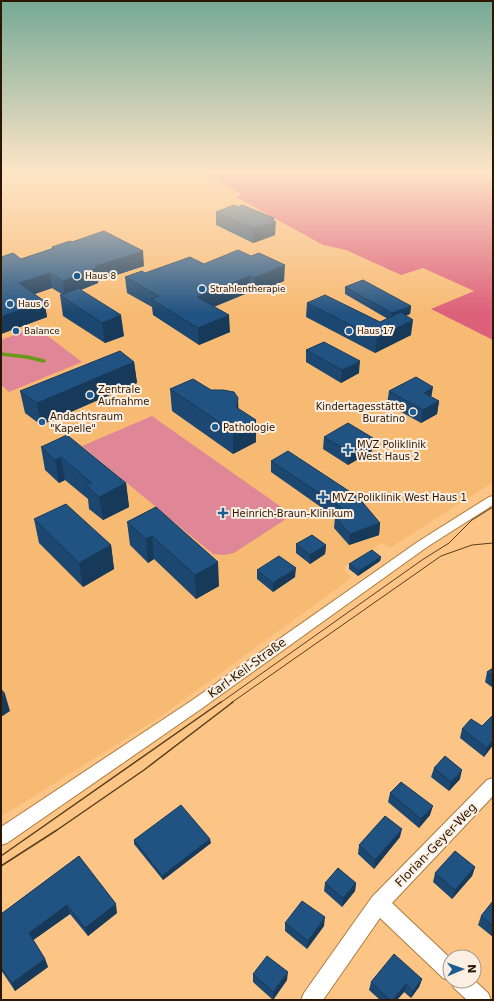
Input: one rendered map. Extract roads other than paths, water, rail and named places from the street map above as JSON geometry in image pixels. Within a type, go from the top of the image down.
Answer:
[{"type":"street","name":"Karl-Keil-Straße","points":[[1,837],[196,705],[423,544],[493,500]]},
{"type":"street","name":"Florian-Geyer-Weg","points":[[311,1000],[379,904],[493,785]]},
{"type":"street","points":[[379,904],[442,963]]},
{"type":"street","points":[[469,989],[481,1000]]},
{"type":"waterway","points":[[1,354],[27,357],[44,361]]},
{"type":"tram line","points":[[220,703],[422,560],[449,543],[472,520],[493,507]]},
{"type":"tram line","points":[[231,703],[441,556],[472,545],[493,543]]},
{"type":"tram line","points":[[1,856],[221,702]]},
{"type":"tram line","points":[[1,866],[57,830],[144,770],[233,702]]},
{"type":"place","name":"Haus 8","points":[[77,276]]},
{"type":"place","name":"Strahlentherapie","points":[[202,289]]},
{"type":"place","name":"Haus 6","points":[[10,304]]},
{"type":"place","name":"Balance","points":[[16,331]]},
{"type":"place","name":"Haus 17","points":[[349,331]]},
{"type":"place","name":"Zentrale Aufnahme","points":[[90,395]]},
{"type":"place","name":"Kindertagesstätte Buratino","points":[[413,412]]},
{"type":"place","name":"Andachtsraum \"Kapelle\"","points":[[42,422]]},
{"type":"place","name":"Pathologie","points":[[215,427]]},
{"type":"place","name":"MVZ Poliklinik West Haus 2","points":[[348,450]]},
{"type":"place","name":"MVZ Poliklinik West Haus 1","points":[[323,497]]},
{"type":"place","name":"Heinrich-Braun-Klinikum","points":[[223,513]]}]
